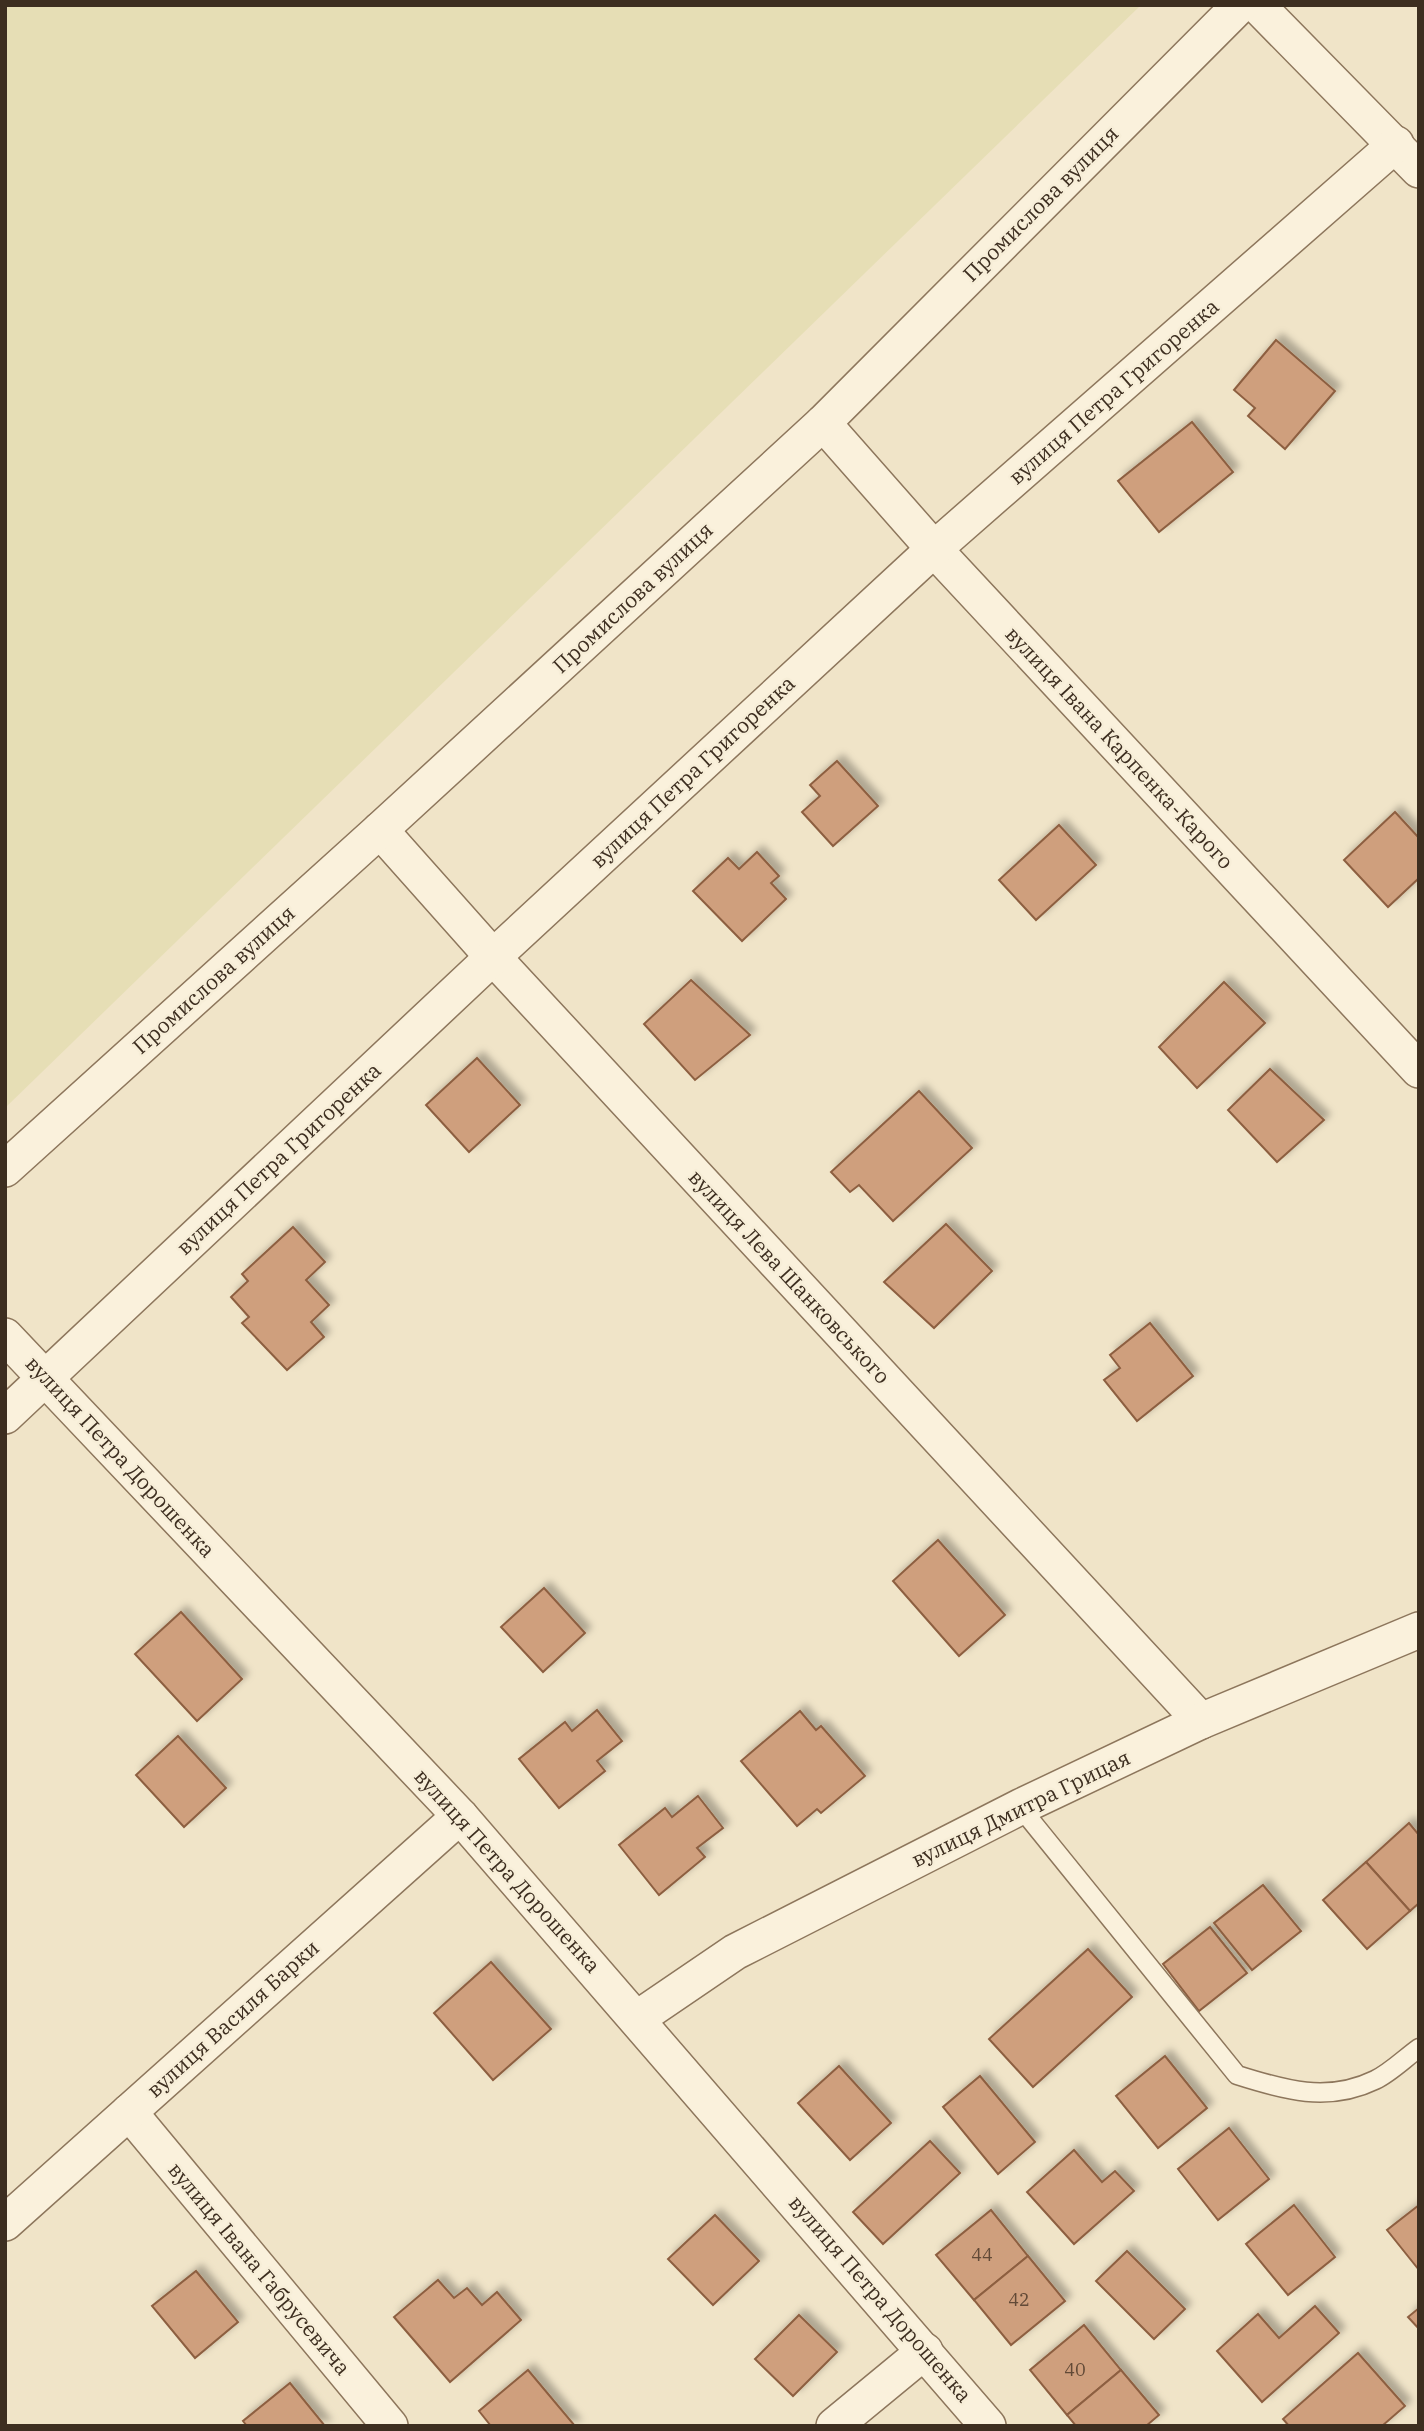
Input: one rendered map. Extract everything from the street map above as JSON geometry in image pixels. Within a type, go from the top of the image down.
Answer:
[{"type":"street","name":"Промислова вулиця","points":[[5,1169],[380,830],[823,423],[1240,5]]},
{"type":"street","points":[[1257,5],[1407,157]]},
{"type":"street","name":"вулиця Петра Григоренка","points":[[5,1416],[493,957],[934,549],[1407,157]]},
{"type":"street","name":"вулиця Івана Карпенка-Карого","points":[[823,423],[934,549],[1419,1070]]},
{"type":"street","name":"вулиця Лева Шанковського","points":[[380,830],[493,957],[1201,1721]]},
{"type":"street","name":"вулиця Петра Дорошенка","points":[[5,1336],[460,1816],[638,2018],[988,2426]]},
{"type":"street","name":"вулиця Дмитра Грицая","points":[[638,2018],[735,1952],[1020,1807],[1201,1721],[1419,1630]]},
{"type":"street","name":"вулиця Василя Барки","points":[[5,2223],[460,1816]]},
{"type":"street","name":"вулиця Івана Габрусевича","points":[[129,2112],[390,2426]]},
{"type":"street","points":[[834,2426],[925,2351]]},
{"type":"lane","points":[[1020,1807],[1237,2075],[1290,2092],[1329,2094],[1375,2080],[1419,2048]]},
{"type":"shaded area","points":[[5,5],[1141,5],[5,1108]]},
{"type":"building","points":[[1276,340],[1335,391],[1285,449],[1248,416],[1255,408],[1234,390]]},
{"type":"building","points":[[1192,422],[1233,472],[1159,532],[1118,481]]},
{"type":"building","points":[[837,761],[878,806],[833,846],[802,812],[820,796],[810,785]]},
{"type":"building","points":[[1395,812],[1419,838],[1419,878],[1388,907],[1344,860]]},
{"type":"building","points":[[1059,825],[1096,865],[1036,920],[999,880]]},
{"type":"building","points":[[757,852],[779,876],[771,883],[786,899],[742,941],[693,891],[728,858],[739,869]]},
{"type":"building","points":[[691,980],[750,1035],[695,1080],[644,1024]]},
{"type":"building","points":[[1224,982],[1265,1023],[1197,1088],[1159,1047]]},
{"type":"building","points":[[477,1058],[520,1105],[469,1152],[426,1105]]},
{"type":"building","points":[[1270,1069],[1324,1120],[1277,1162],[1228,1110]]},
{"type":"building","points":[[919,1091],[972,1148],[893,1221],[859,1185],[850,1192],[831,1172]]},
{"type":"building","points":[[946,1224],[992,1271],[934,1328],[884,1282]]},
{"type":"building","points":[[293,1227],[325,1262],[306,1280],[329,1305],[311,1322],[324,1337],[287,1370],[242,1323],[249,1317],[231,1297],[248,1281],[242,1274]]},
{"type":"building","points":[[1150,1323],[1193,1376],[1137,1421],[1104,1380],[1120,1368],[1110,1355]]},
{"type":"building","points":[[938,1540],[1005,1615],[959,1656],[893,1581]]},
{"type":"building","points":[[544,1588],[585,1633],[543,1672],[501,1627]]},
{"type":"building","points":[[181,1612],[242,1679],[197,1721],[135,1654]]},
{"type":"building","points":[[597,1710],[622,1741],[597,1761],[605,1771],[559,1808],[519,1759],[565,1722],[572,1731]]},
{"type":"building","points":[[800,1711],[816,1730],[821,1726],[865,1776],[821,1813],[817,1809],[797,1826],[741,1761]]},
{"type":"building","points":[[178,1736],[226,1788],[184,1827],[136,1775]]},
{"type":"building","points":[[698,1796],[723,1828],[697,1848],[705,1857],[659,1895],[619,1845],[665,1808],[672,1817]]},
{"type":"building","points":[[1409,1823],[1419,1835],[1419,1903],[1410,1911],[1366,1862]]},
{"type":"building","points":[[1366,1862],[1410,1911],[1367,1949],[1323,1900]]},
{"type":"building","points":[[1263,1885],[1301,1931],[1252,1970],[1214,1923]]},
{"type":"building","points":[[1210,1927],[1247,1973],[1199,2011],[1163,1964]]},
{"type":"building","points":[[1088,1949],[1132,1997],[1033,2087],[989,2039]]},
{"type":"building","points":[[491,1962],[551,2029],[493,2080],[434,2013]]},
{"type":"building","points":[[1165,2056],[1207,2108],[1158,2148],[1116,2096]]},
{"type":"building","points":[[839,2066],[891,2123],[850,2160],[798,2103]]},
{"type":"building","points":[[980,2076],[1035,2142],[998,2174],[943,2107]]},
{"type":"building","points":[[1229,2128],[1269,2179],[1218,2220],[1178,2169]]},
{"type":"building","points":[[930,2141],[960,2173],[883,2244],[853,2212]]},
{"type":"building","points":[[1074,2150],[1102,2182],[1115,2171],[1134,2191],[1074,2244],[1027,2192]]},
{"type":"building","points":[[1294,2205],[1335,2257],[1288,2295],[1246,2244]]},
{"type":"building","points":[[1419,2205],[1419,2270],[1387,2230]]},
{"type":"building","points":[[991,2210],[1028,2256],[974,2300],[936,2255]]},
{"type":"building","points":[[715,2215],[759,2261],[713,2305],[668,2259]]},
{"type":"building","points":[[1127,2251],[1185,2309],[1154,2339],[1096,2281]]},
{"type":"building","points":[[1028,2256],[1065,2301],[1011,2345],[974,2300]]},
{"type":"building","points":[[196,2271],[238,2322],[195,2358],[152,2306]]},
{"type":"building","points":[[438,2280],[454,2298],[467,2288],[482,2305],[497,2292],[521,2320],[450,2382],[394,2317]]},
{"type":"building","points":[[1315,2306],[1339,2333],[1262,2402],[1217,2351],[1258,2314],[1279,2338]]},
{"type":"building","points":[[1419,2308],[1419,2329],[1408,2317]]},
{"type":"building","points":[[799,2315],[837,2352],[793,2396],[755,2359]]},
{"type":"building","points":[[1084,2325],[1121,2370],[1067,2415],[1030,2370]]},
{"type":"building","points":[[1358,2353],[1405,2406],[1382,2426],[1289,2426],[1283,2419]]},
{"type":"building","points":[[528,2370],[575,2426],[491,2426],[479,2411]]},
{"type":"building","points":[[1121,2370],[1159,2415],[1146,2426],[1076,2426],[1067,2415]]},
{"type":"building","points":[[290,2383],[325,2426],[247,2426],[243,2421]]}]
